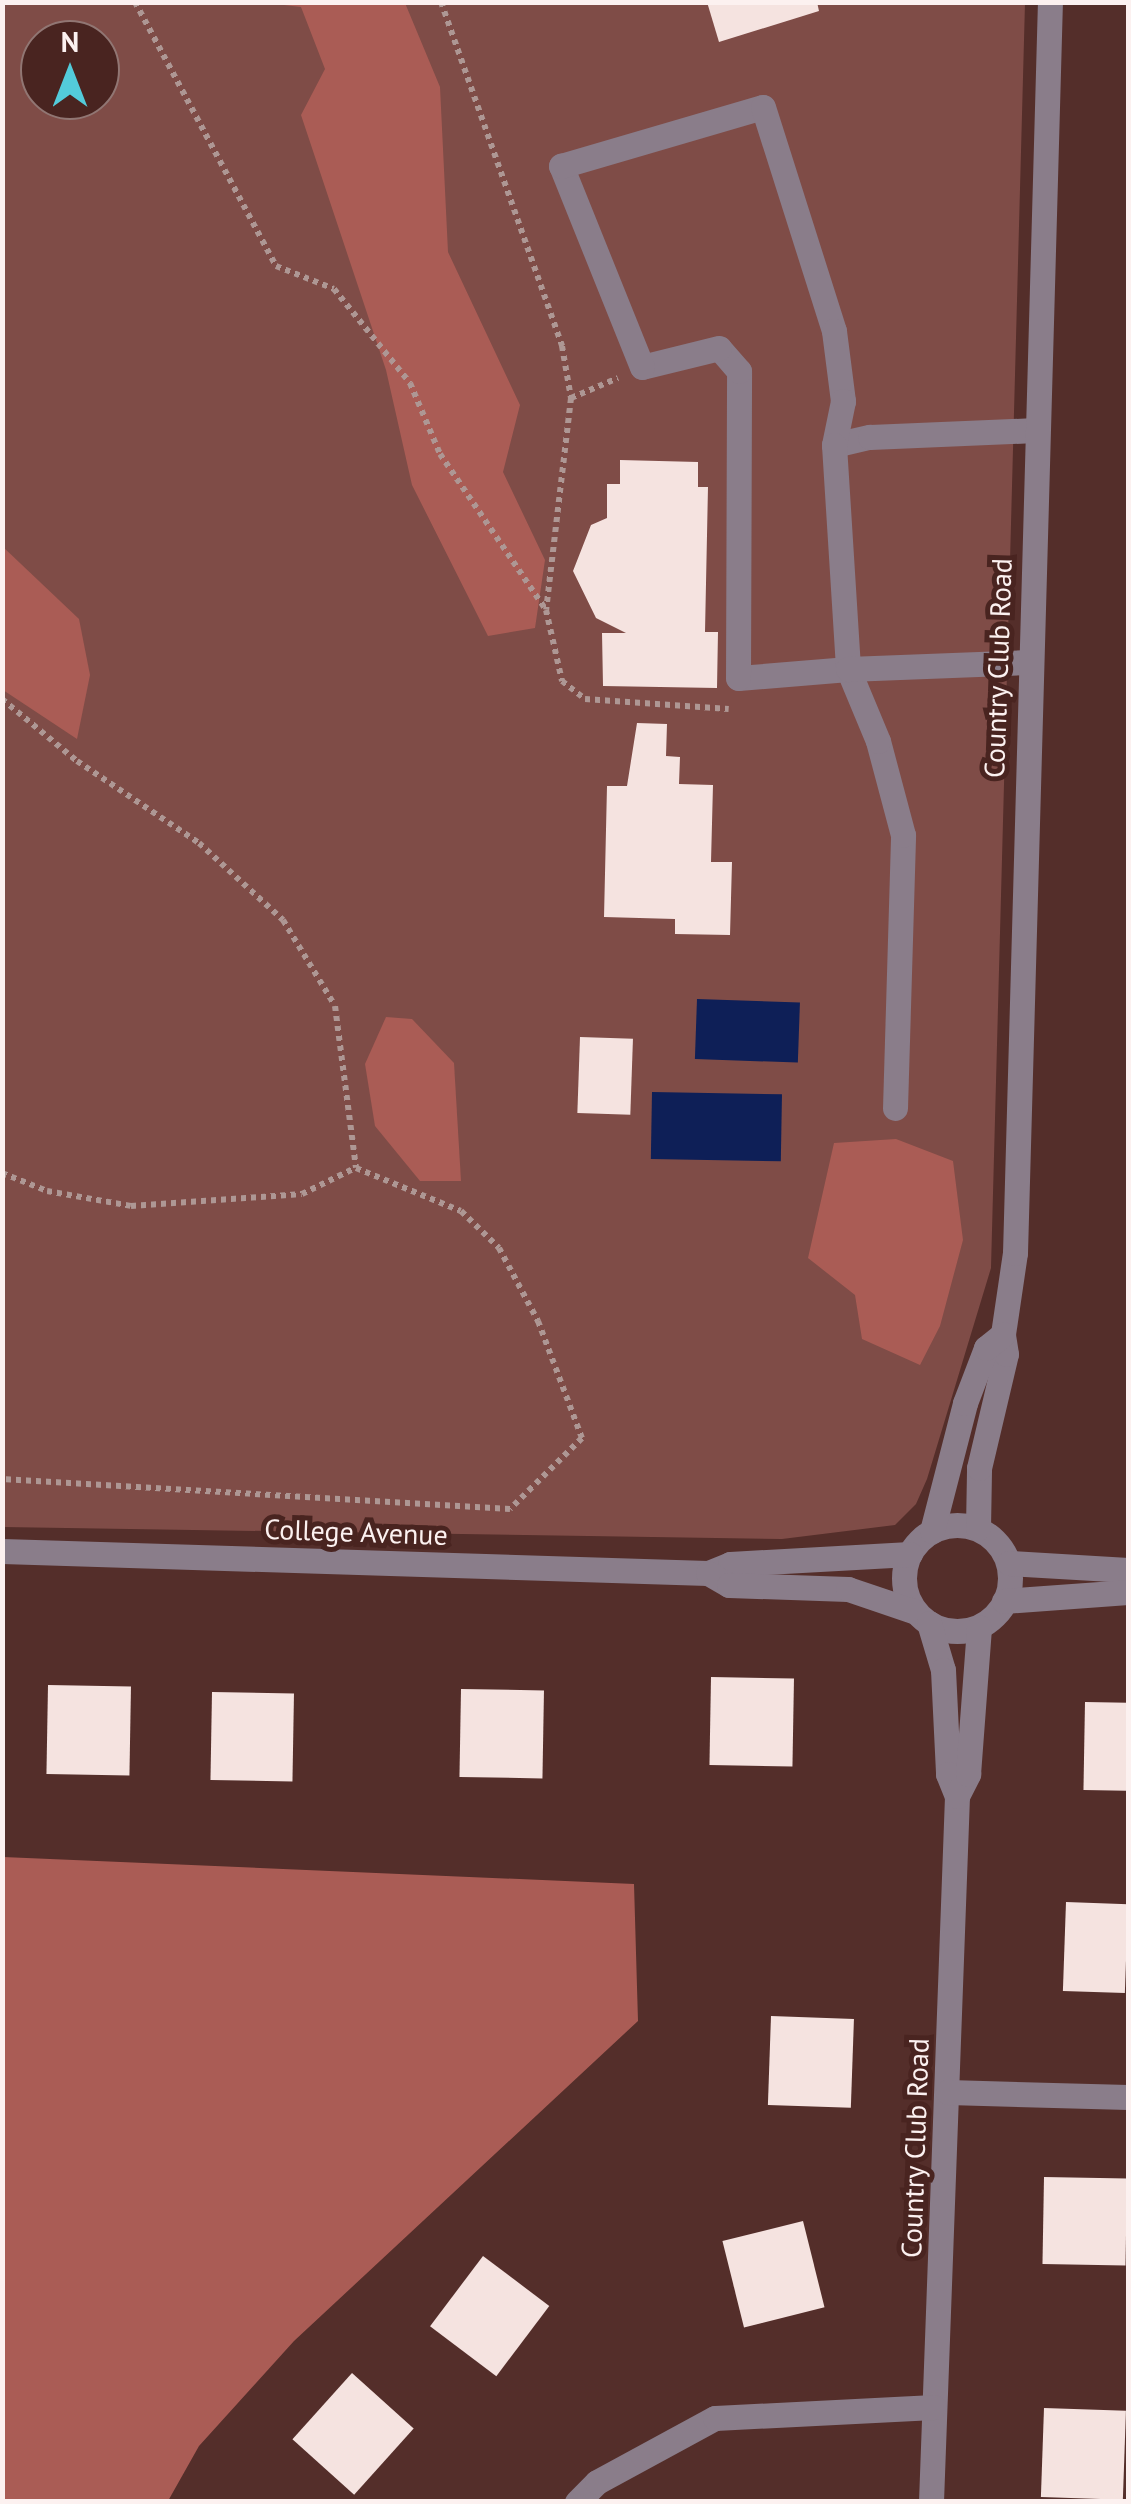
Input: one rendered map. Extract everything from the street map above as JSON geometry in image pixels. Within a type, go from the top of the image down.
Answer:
[{"type":"street","name":"Country Club Road","points":[[978,1528],[979,1468],[1006,1354],[1003,1334],[1015,1254],[1028,662],[1050,2]]},
{"type":"street","points":[[895,1108],[903,835],[878,741],[848,670],[834,445],[843,401],[834,332],[762,107],[562,166],[642,367],[719,348],[740,371],[738,678],[848,670],[1028,662]]},
{"type":"street","points":[[834,445],[870,436],[1035,430]]},
{"type":"street","name":"Country Club Road","points":[[932,1531],[965,1403],[986,1348],[1003,1334]]},
{"type":"street","points":[[1008,1562],[1004,1601],[979,1627],[921,1617],[906,1596],[910,1554],[932,1531],[978,1528],[1008,1562],[1128,1570]]},
{"type":"street","name":"College Avenue","points":[[2,1551],[708,1572],[730,1564],[910,1554]]},
{"type":"street","name":"College Avenue","points":[[708,1572],[728,1584],[848,1589],[921,1617]]},
{"type":"street","points":[[1004,1601],[1128,1592]]},
{"type":"street","name":"Country Club Road","points":[[921,1617],[943,1670],[948,1774],[956,1796],[931,2502]]},
{"type":"street","name":"Country Club Road","points":[[956,1796],[968,1774],[979,1627]]},
{"type":"street","points":[[948,2092],[1128,2097]]},
{"type":"street","points":[[577,2502],[597,2482],[715,2418],[934,2407]]},
{"type":"path","points":[[135,2],[276,266],[334,290],[410,383],[440,454],[546,610]]},
{"type":"path","points":[[441,2],[562,346],[571,398],[546,610],[562,681],[585,699],[737,710],[738,678]]},
{"type":"path","points":[[571,398],[642,367]]},
{"type":"path","points":[[2,699],[77,761],[199,843],[282,920],[335,1006],[356,1168]]},
{"type":"path","points":[[2,1174],[47,1192],[131,1206],[302,1194],[356,1168],[460,1211],[499,1248],[538,1321],[582,1438],[510,1510],[2,1479]]},
{"type":"shaded area","points":[[3,3],[1025,3],[991,1268],[916,1504],[895,1525],[782,1539],[3,1527]]},
{"type":"shaded area","points":[[267,3],[405,3],[440,87],[448,252],[520,405],[503,472],[545,560],[535,628],[488,636],[412,485],[386,370],[301,115],[325,69],[301,7]]},
{"type":"shaded area","points":[[2,546],[79,619],[90,675],[77,739],[3,690]]},
{"type":"shaded area","points":[[386,1017],[412,1019],[454,1063],[461,1181],[420,1181],[375,1126],[365,1064]]},
{"type":"shaded area","points":[[896,1139],[953,1161],[963,1240],[940,1326],[920,1365],[862,1339],[855,1295],[808,1258],[834,1143]]},
{"type":"shaded area","points":[[3,1857],[634,1884],[638,2021],[294,2341],[199,2446],[168,2501],[3,2501]]},
{"type":"water","points":[[697,999],[800,1003],[798,1063],[695,1059]]},
{"type":"water","points":[[652,1092],[782,1094],[781,1161],[651,1159]]},
{"type":"building","points":[[707,2],[817,2],[819,11],[719,42]]},
{"type":"building","points":[[620,460],[698,462],[698,487],[708,487],[705,632],[718,632],[717,688],[603,686],[602,633],[626,633],[596,618],[573,571],[591,525],[607,518],[607,484],[620,484]]},
{"type":"building","points":[[637,723],[667,724],[666,756],[680,757],[679,784],[713,785],[711,862],[732,862],[730,935],[675,934],[675,919],[604,917],[607,786],[627,786]]},
{"type":"building","points":[[580,1037],[633,1039],[630,1115],[577,1113]]},
{"type":"building","points":[[711,1677],[794,1678],[792,1766],[709,1765]]},
{"type":"building","points":[[48,1685],[131,1686],[129,1775],[46,1774]]},
{"type":"building","points":[[461,1689],[544,1690],[542,1778],[459,1777]]},
{"type":"building","points":[[212,1692],[294,1693],[292,1781],[210,1780]]},
{"type":"building","points":[[1085,1702],[1128,1703],[1126,1791],[1083,1790]]},
{"type":"building","points":[[1066,1902],[1128,1904],[1125,1993],[1063,1991]]},
{"type":"building","points":[[771,2016],[854,2019],[851,2108],[768,2105]]},
{"type":"building","points":[[1044,2177],[1127,2178],[1125,2265],[1042,2264]]},
{"type":"building","points":[[803,2221],[825,2307],[744,2327],[722,2241]]},
{"type":"building","points":[[483,2256],[549,2306],[496,2376],[430,2326]]},
{"type":"building","points":[[352,2373],[414,2429],[354,2495],[292,2439]]},
{"type":"building","points":[[1044,2408],[1126,2411],[1123,2500],[1041,2497]]}]
